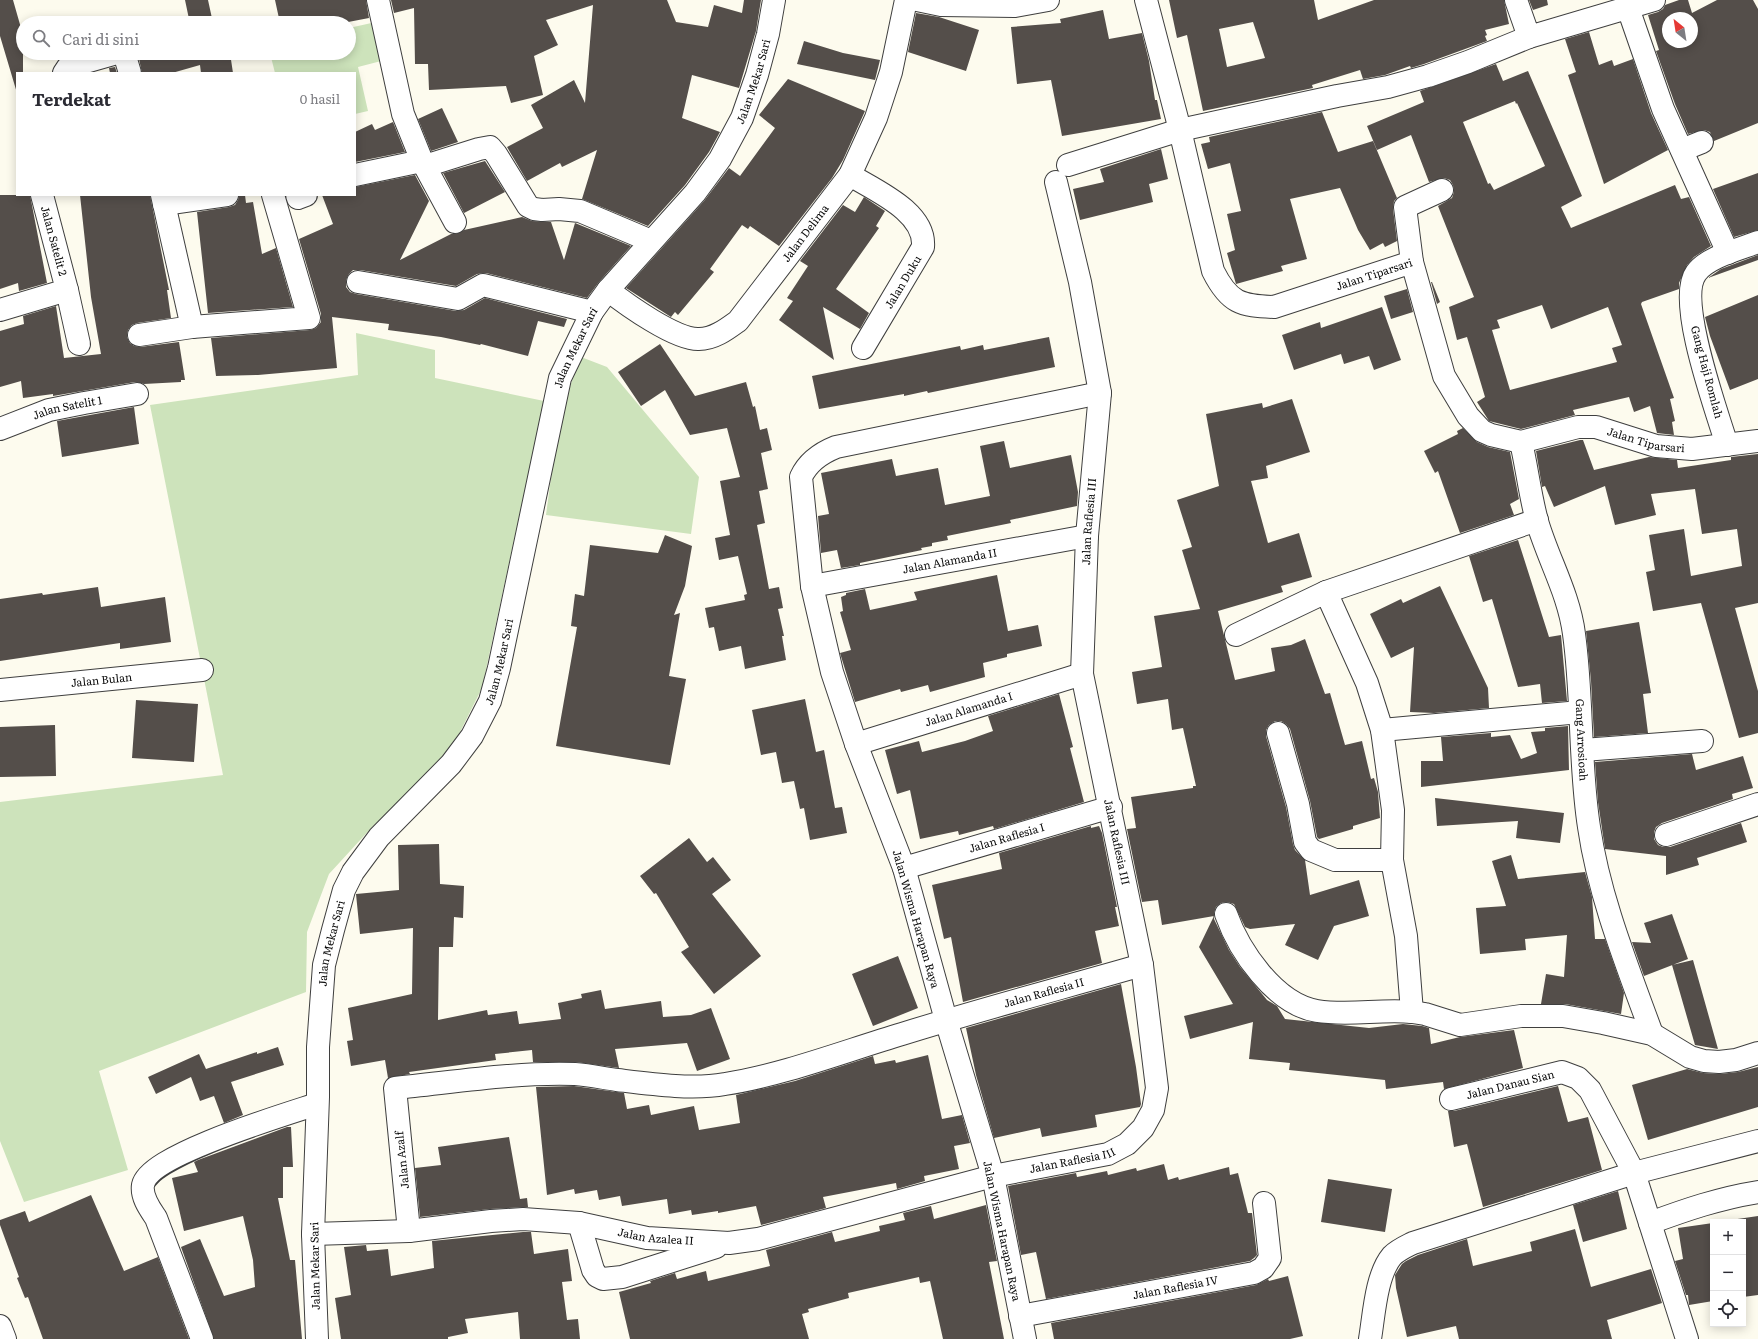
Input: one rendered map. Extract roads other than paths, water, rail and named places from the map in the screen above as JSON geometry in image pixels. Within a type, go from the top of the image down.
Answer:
[{"type":"street","points":[[378,0],[403,114],[424,164],[455,222]]},
{"type":"street","name":"Jalan Mekar Sari","points":[[317,1339],[313,1234],[318,1047],[324,965],[344,890],[353,872],[379,837],[451,764],[472,736],[490,701],[499,668],[560,378],[592,312],[608,290],[695,192],[720,159],[742,118],[757,75],[768,34],[774,0]]},
{"type":"street","name":"Jalan Delima","points":[[608,290],[652,320],[686,338],[700,339],[714,336],[738,321],[850,175],[876,118],[891,72],[906,0]]},
{"type":"street","points":[[917,0],[941,5],[1015,3],[1048,0]]},
{"type":"street","name":"Jalan Tiparsari","points":[[1146,0],[1180,130],[1213,271],[1229,296],[1241,303],[1253,306],[1274,307],[1412,262],[1444,376],[1468,416],[1482,431],[1491,435],[1522,442],[1578,427],[1596,427],[1656,446],[1692,449],[1758,442]]},
{"type":"street","points":[[1516,0],[1529,37]]},
{"type":"street","points":[[1180,130],[1337,96],[1388,87],[1428,76],[1468,62],[1529,37],[1654,0]]},
{"type":"street","points":[[1628,8],[1663,109],[1728,253]]},
{"type":"street","points":[[65,72],[68,66],[91,60]]},
{"type":"street","points":[[126,60],[130,72]]},
{"type":"street","name":"Jalan Raflesia III","points":[[993,1176],[1108,1154],[1126,1144],[1142,1128],[1153,1110],[1157,1088],[1142,965],[1082,674],[1087,536],[1100,393],[1062,173],[1180,130]]},
{"type":"street","points":[[1682,150],[1702,142]]},
{"type":"street","points":[[356,175],[424,164],[490,147],[496,154],[528,206],[534,209],[542,210],[560,209],[580,211],[651,241]]},
{"type":"street","name":"Jalan Duku","points":[[850,175],[901,206],[920,227],[924,237],[924,247],[863,348]]},
{"type":"street","points":[[1412,262],[1405,207],[1442,190]]},
{"type":"street","name":"Jalan Satelit 2","points":[[0,310],[67,290],[42,196]]},
{"type":"street","points":[[192,328],[163,199],[211,196]]},
{"type":"street","points":[[139,335],[192,328],[308,318],[273,196]]},
{"type":"street","name":"Gang Haji Romlah","points":[[1727,445],[1694,332],[1691,290],[1692,280],[1696,272],[1718,257],[1758,242]]},
{"type":"street","points":[[358,282],[458,299],[483,286],[592,312]]},
{"type":"street","points":[[67,290],[79,344]]},
{"type":"street","name":"Jalan Wisma Harapan Raya","points":[[1025,1339],[993,1176],[946,1020],[904,868],[856,744],[832,672],[812,586],[801,477],[804,470],[812,461],[824,452],[836,447],[1100,393]]},
{"type":"street","name":"Jalan Satelit 1","points":[[0,429],[49,410],[137,394]]},
{"type":"street","name":"Gang Arrosioah","points":[[1522,442],[1537,520],[1570,614],[1574,633],[1583,750],[1584,795],[1596,870],[1630,974],[1652,1034]]},
{"type":"street","points":[[1236,635],[1326,592],[1537,520]]},
{"type":"street","name":"Jalan Alamanda II","points":[[812,586],[1087,536]]},
{"type":"street","points":[[1326,592],[1367,683],[1382,730],[1393,810],[1392,860],[1406,936],[1412,1012]]},
{"type":"street","name":"Jalan Bulan","points":[[0,690],[202,670]]},
{"type":"street","name":"Jalan Alamanda I","points":[[856,744],[1082,674]]},
{"type":"street","points":[[1382,730],[1580,712]]},
{"type":"street","points":[[1278,733],[1298,804],[1305,842],[1311,850],[1335,860],[1392,860]]},
{"type":"street","points":[[1583,750],[1702,741]]},
{"type":"street","points":[[1666,835],[1758,804]]},
{"type":"street","name":"Jalan Raflesia I","points":[[904,868],[1110,807]]},
{"type":"street","points":[[1226,914],[1242,947],[1263,976],[1278,991],[1302,1007],[1317,1011],[1393,1010],[1425,1014],[1460,1025],[1521,1016],[1563,1016],[1652,1034],[1690,1057],[1704,1061],[1719,1062],[1736,1060],[1758,1053]]},
{"type":"street","name":"Jalan Raflesia II","points":[[395,1088],[499,1076],[547,1074],[577,1074],[619,1080],[680,1085],[724,1085],[765,1076],[946,1020],[1142,965]]},
{"type":"street","name":"Jalan Danau Sian","points":[[1451,1098],[1562,1072],[1578,1078],[1590,1090],[1634,1173],[1687,1339]]},
{"type":"street","name":"Jalan Azalf","points":[[395,1088],[409,1231]]},
{"type":"street","points":[[202,1339],[156,1218],[147,1203],[143,1191],[143,1184],[158,1167],[195,1147],[317,1104]]},
{"type":"street","points":[[1370,1339],[1381,1278],[1392,1256],[1401,1248],[1634,1173],[1758,1140]]},
{"type":"street","name":"Jalan Azalea II","points":[[313,1234],[409,1231],[491,1221],[523,1219],[579,1223],[647,1238],[729,1243],[758,1239],[993,1176]]},
{"type":"street","points":[[1650,1223],[1692,1208],[1731,1197],[1758,1192]]},
{"type":"street","name":"Jalan Raflesia IV","points":[[1020,1316],[1254,1273],[1263,1268],[1270,1258],[1264,1203]]},
{"type":"street","points":[[579,1223],[593,1270],[597,1276],[603,1279],[622,1277],[729,1243]]},
{"type":"street","points":[[0,1326],[5,1339]]}]
